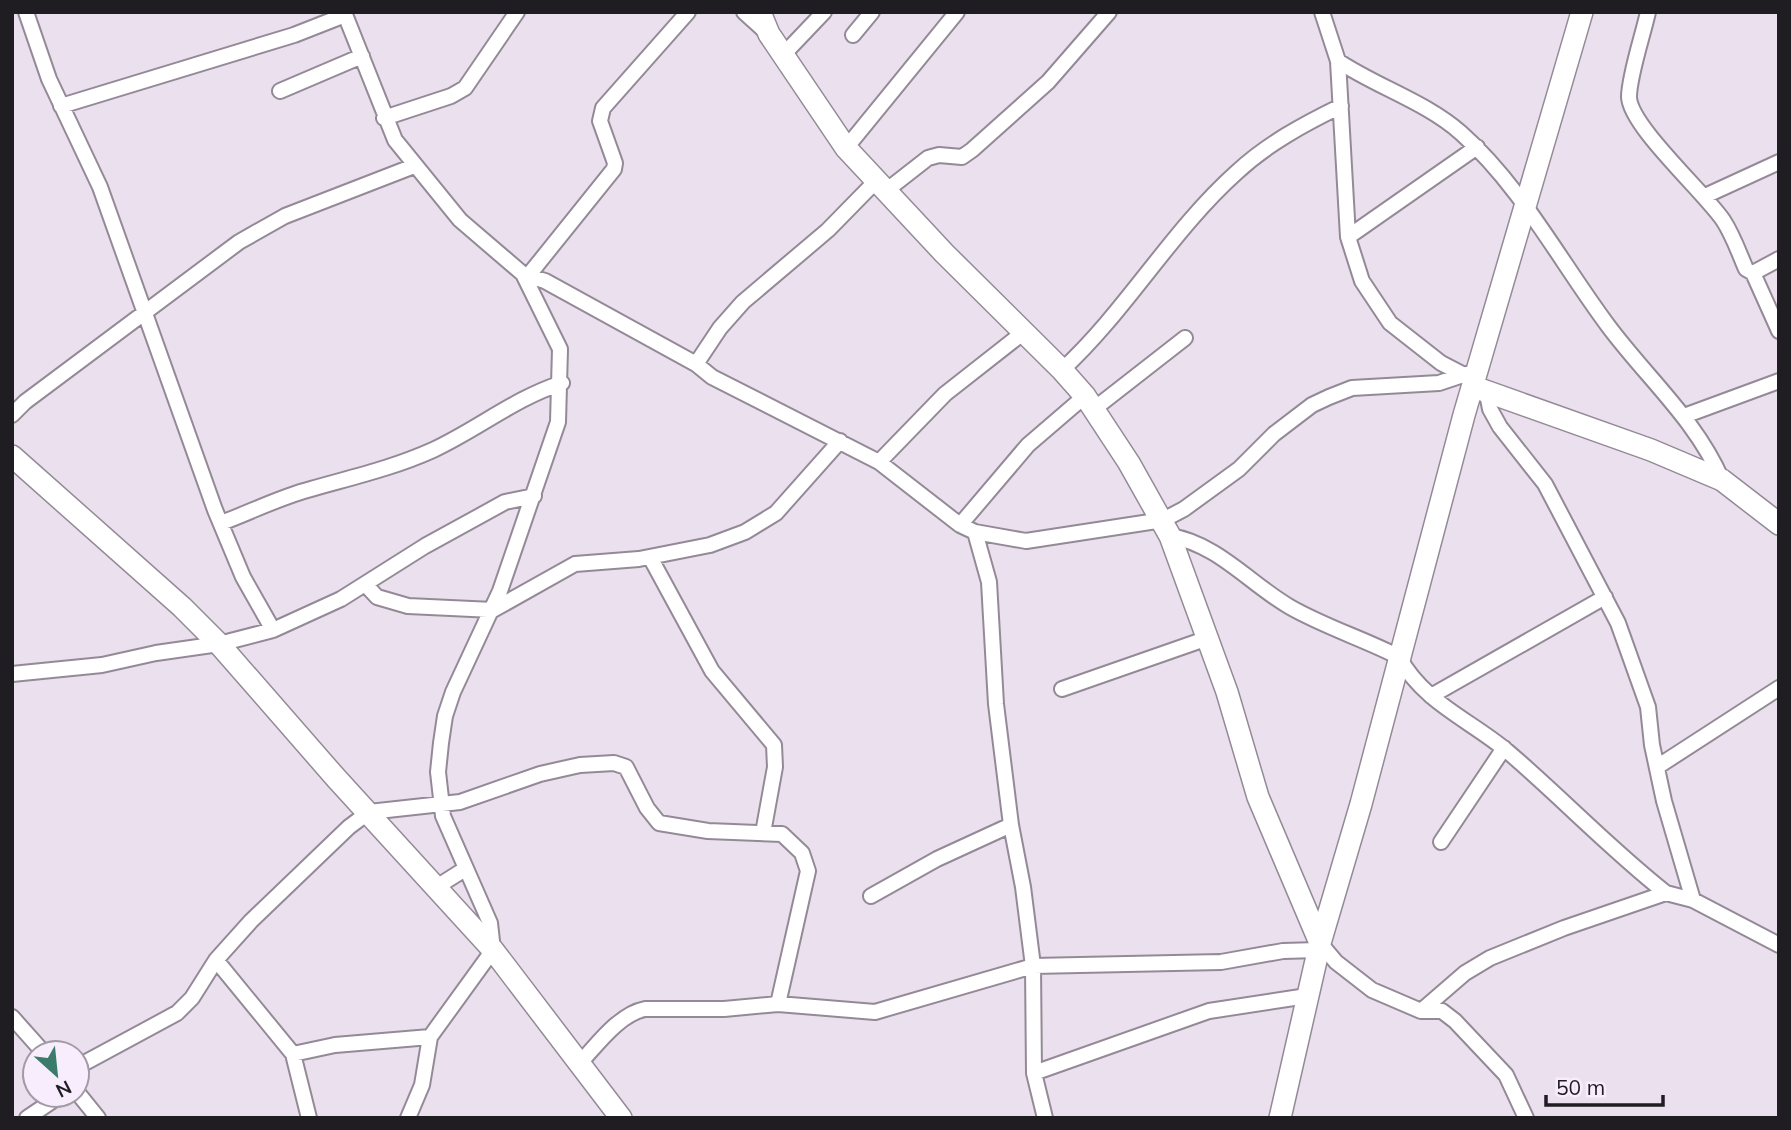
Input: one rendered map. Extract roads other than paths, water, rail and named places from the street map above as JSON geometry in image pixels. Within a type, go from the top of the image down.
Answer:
[{"type":"street","points":[[26,12],[61,106],[100,187],[220,523],[243,577],[273,630]]},
{"type":"street","points":[[384,118],[451,96],[465,88],[517,12]]},
{"type":"street","points":[[526,275],[614,169],[615,163],[600,121],[603,108],[688,12]]},
{"type":"street","points":[[744,12],[769,34]]},
{"type":"street","points":[[760,12],[769,34],[846,148],[1062,370],[1090,403],[1166,528],[1208,638],[1258,797],[1319,946],[1371,990],[1421,1011],[1442,1011],[1493,1058],[1506,1075],[1526,1118]]},
{"type":"street","points":[[783,54],[824,12]]},
{"type":"street","points":[[853,36],[872,12]]},
{"type":"street","points":[[846,148],[957,12]]},
{"type":"street","points":[[696,364],[720,327],[743,302],[882,185],[928,158],[939,155],[962,157],[972,150],[1048,82],[1109,12]]},
{"type":"street","points":[[1322,12],[1338,61],[1348,237],[1362,281],[1390,323],[1441,363],[1476,385],[1651,450],[1722,480],[1779,524]]},
{"type":"street","points":[[1280,1118],[1319,946],[1361,804],[1464,415],[1476,385],[1582,12]]},
{"type":"street","points":[[1648,12],[1629,97],[1633,114],[1641,127],[1705,196],[1725,223],[1746,269],[1753,273],[1779,331]]},
{"type":"street","points":[[61,106],[294,35],[345,13],[384,118],[414,166],[460,220],[526,275],[545,281],[696,364],[712,377],[879,462],[960,525],[975,532],[1026,541],[1166,528],[1214,553],[1290,607],[1399,657],[1406,671],[1431,696],[1504,748],[1665,893],[1693,900],[1779,945]]},
{"type":"street","points":[[280,91],[362,56]]},
{"type":"street","points":[[1338,61],[1430,111],[1476,147],[1526,210],[1610,328],[1702,440],[1722,480]]},
{"type":"street","points":[[1062,370],[1091,344],[1159,257],[1236,172],[1296,128],[1341,106]]},
{"type":"street","points":[[1348,237],[1476,147]]},
{"type":"street","points":[[1705,196],[1779,162]]},
{"type":"street","points":[[12,415],[25,402],[239,242],[285,216],[414,166]]},
{"type":"street","points":[[1753,273],[1779,259]]},
{"type":"street","points":[[408,1118],[422,1085],[430,1037],[493,950],[490,922],[441,805],[438,772],[444,716],[493,610],[558,422],[562,383],[560,349],[526,275]]},
{"type":"street","points":[[879,462],[945,394],[1024,332]]},
{"type":"street","points":[[960,525],[1028,445],[1185,338]]},
{"type":"street","points":[[1684,416],[1779,381]]},
{"type":"street","points":[[220,523],[308,489],[357,479],[395,466],[435,449],[531,393],[562,383]]},
{"type":"street","points":[[1166,528],[1239,469],[1274,434],[1312,405],[1329,397],[1352,388],[1439,383],[1476,385]]},
{"type":"street","points":[[1476,385],[1500,426],[1545,484],[1605,597],[1648,707],[1670,827],[1693,900]]},
{"type":"street","points":[[365,584],[377,597],[408,606],[493,610],[575,564],[650,557],[710,545],[745,532],[776,513],[820,467],[840,441]]},
{"type":"street","points":[[12,456],[182,607],[219,644],[493,950],[621,1118]]},
{"type":"street","points":[[12,674],[102,665],[156,653],[219,644],[273,630],[317,612],[425,546],[505,502],[534,496]]},
{"type":"street","points":[[975,532],[989,582],[996,704],[1033,966],[1034,1073],[1045,1118]]},
{"type":"street","points":[[650,557],[712,671],[774,746],[775,767],[763,833]]},
{"type":"street","points":[[1431,696],[1605,597]]},
{"type":"street","points":[[1062,689],[1208,638]]},
{"type":"street","points":[[1657,767],[1779,688]]},
{"type":"street","points":[[1441,842],[1504,748]]},
{"type":"street","points":[[91,1059],[177,1013],[192,998],[216,960],[251,921],[284,893],[349,827],[369,813],[460,802],[540,774],[580,765],[614,763],[626,767],[647,808],[659,823],[685,829],[782,834],[802,852],[808,871],[778,1004]]},
{"type":"street","points":[[871,896],[937,859],[1011,825]]},
{"type":"street","points":[[435,888],[466,869]]},
{"type":"street","points":[[1421,1011],[1465,973],[1490,958],[1564,928],[1665,893]]},
{"type":"street","points":[[579,1063],[636,1011],[778,1004],[875,1012],[1033,966],[1221,962],[1319,946]]},
{"type":"street","points":[[216,960],[293,1054],[309,1118]]},
{"type":"street","points":[[1034,1073],[1209,1012],[1307,996]]},
{"type":"street","points":[[12,1017],[32,1039]]},
{"type":"street","points":[[293,1054],[335,1045],[430,1037]]}]
